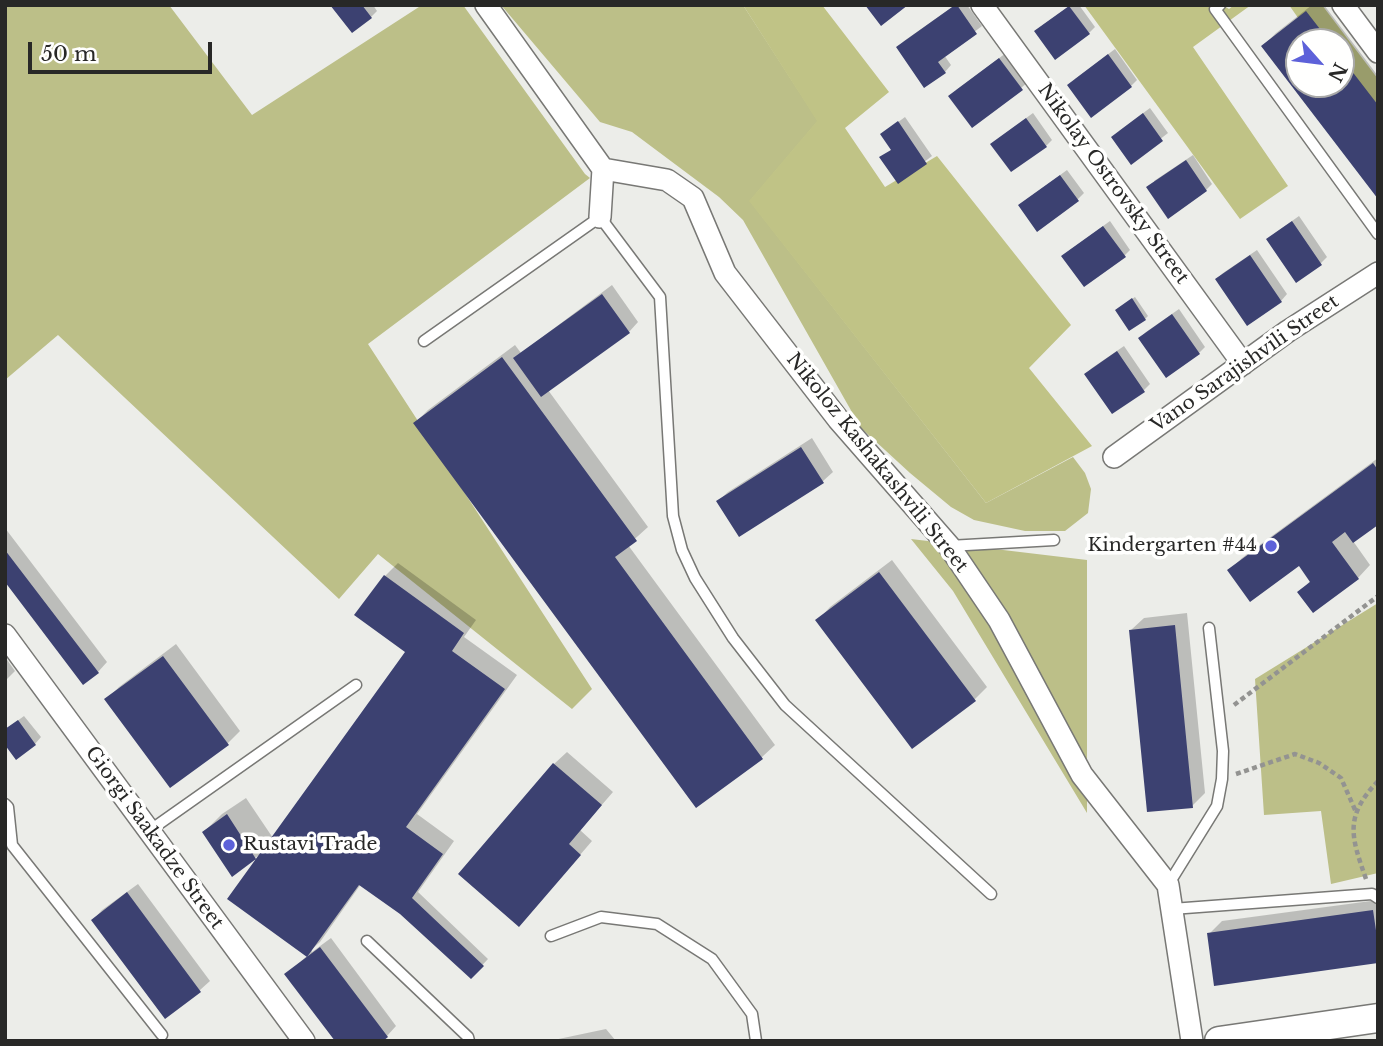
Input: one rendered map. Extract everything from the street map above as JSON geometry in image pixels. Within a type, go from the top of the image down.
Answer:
[{"type":"main road","points":[[1219,1041],[1378,1018]]},
{"type":"street","points":[[486,5],[604,169],[600,217]]},
{"type":"street","name":"Nikolay Ostrovsky Street","points":[[982,5],[1243,363]]},
{"type":"street","points":[[1343,5],[1378,52]]},
{"type":"street","name":"Nikoloz Kashakashvili Street","points":[[604,169],[667,180],[693,198],[725,273],[838,419],[949,546],[999,620],[1082,775],[1168,885],[1192,1041]]},
{"type":"street","name":"Vano Sarajishvili Street","points":[[1114,457],[1243,363],[1378,273]]},
{"type":"street","name":"Giorgi Saakadze Street","points":[[5,635],[304,1041]]},
{"type":"lane","points":[[1220,5],[1215,9],[1378,234]]},
{"type":"lane","points":[[424,341],[600,217],[660,297],[673,516],[682,550],[695,578],[733,639],[785,705],[991,894]]},
{"type":"lane","points":[[949,546],[1054,540]]},
{"type":"lane","points":[[1168,885],[1217,807],[1222,779],[1223,751],[1209,628]]},
{"type":"lane","points":[[149,831],[356,685]]},
{"type":"lane","points":[[5,804],[8,807],[8,847],[162,1035]]},
{"type":"lane","points":[[1172,909],[1376,895]]},
{"type":"lane","points":[[551,936],[601,917],[657,924],[712,960],[752,1014],[756,1041]]},
{"type":"lane","points":[[368,941],[468,1037],[469,1041]]},
{"type":"path","points":[[1219,716],[1378,596]]},
{"type":"path","points":[[1222,779],[1295,754],[1319,763],[1341,778],[1356,812]]},
{"type":"path","points":[[1376,895],[1353,843],[1356,812],[1365,794],[1378,780]]},
{"type":"green space","points":[[5,5],[169,5],[252,115],[422,5],[463,5],[590,178],[368,344],[592,689],[572,709],[378,554],[339,599],[58,335],[5,380]]},
{"type":"green space","points":[[501,5],[743,5],[818,121],[750,201],[986,503],[1073,457],[1085,473],[1091,489],[1088,513],[1065,531],[1025,531],[974,520],[951,507],[910,473],[861,428],[743,220],[719,197],[632,132],[600,122]]},
{"type":"green space","points":[[743,5],[822,5],[889,92],[845,128],[885,187],[937,156],[1071,325],[1029,368],[1092,446],[986,503],[749,201],[817,121]]},
{"type":"green space","points":[[1084,5],[1223,5],[1229,9],[1234,5],[1251,5],[1193,47],[1288,186],[1240,219]]},
{"type":"green space","points":[[1289,5],[1322,5],[1339,28],[1305,28]]},
{"type":"green space","points":[[1355,49],[1378,79],[1378,129],[1355,97]]},
{"type":"green space","points":[[911,539],[1087,560],[1087,813],[953,591]]},
{"type":"green space","points":[[1378,603],[1378,873],[1331,884],[1321,811],[1264,815],[1255,679]]},
{"type":"building","points":[[330,5],[362,5],[372,18],[352,33]]},
{"type":"building","points":[[865,5],[908,5],[881,26]]},
{"type":"building","points":[[955,5],[977,34],[938,62],[946,73],[924,88],[896,47]]},
{"type":"building","points":[[1069,6],[1090,34],[1055,60],[1034,31]]},
{"type":"building","points":[[1306,11],[1319,28],[1285,28],[1285,77],[1261,46]]},
{"type":"building","points":[[1108,54],[1132,87],[1091,118],[1067,85]]},
{"type":"building","points":[[999,58],[1023,90],[972,128],[948,96]]},
{"type":"building","points":[[1355,75],[1378,105],[1378,199],[1301,98],[1355,98]]},
{"type":"building","points":[[1143,113],[1163,141],[1131,165],[1111,137]]},
{"type":"building","points":[[1026,118],[1047,147],[1011,172],[990,144]]},
{"type":"building","points":[[898,121],[927,164],[898,184],[879,157],[891,150],[880,134]]},
{"type":"building","points":[[1186,160],[1207,191],[1168,219],[1146,187]]},
{"type":"building","points":[[1060,175],[1079,201],[1037,232],[1018,205]]},
{"type":"building","points":[[1292,221],[1322,265],[1296,283],[1266,239]]},
{"type":"building","points":[[1103,226],[1126,257],[1084,287],[1061,256]]},
{"type":"building","points":[[1250,255],[1282,302],[1247,326],[1215,279]]},
{"type":"building","points":[[602,294],[630,333],[541,397],[513,358]]},
{"type":"building","points":[[1132,298],[1146,320],[1129,331],[1115,310]]},
{"type":"building","points":[[1172,314],[1200,354],[1166,378],[1138,338]]},
{"type":"building","points":[[1117,351],[1145,392],[1112,414],[1084,374]]},
{"type":"building","points":[[502,357],[637,541],[615,557],[763,759],[696,808],[413,423]]},
{"type":"building","points":[[801,447],[824,483],[739,537],[716,501]]},
{"type":"building","points":[[1373,463],[1378,470],[1378,525],[1353,543],[1345,532],[1332,542],[1359,579],[1313,613],[1297,592],[1310,582],[1299,566],[1250,602],[1227,570]]},
{"type":"building","points":[[5,550],[99,673],[83,685],[5,582]]},
{"type":"building","points":[[879,572],[976,701],[912,749],[815,620]]},
{"type":"building","points":[[384,575],[464,633],[452,651],[505,689],[406,827],[443,854],[412,898],[484,966],[471,979],[400,914],[359,885],[307,957],[227,899],[405,652],[354,615]]},
{"type":"building","points":[[1175,625],[1193,808],[1147,812],[1129,630]]},
{"type":"building","points":[[163,656],[229,745],[170,788],[104,699]]},
{"type":"building","points":[[18,720],[36,745],[16,760],[5,745],[5,729]]},
{"type":"building","points":[[553,763],[602,805],[569,844],[581,855],[519,927],[458,874]]},
{"type":"building","name":"Rustavi Trade","points":[[227,814],[256,859],[232,877],[202,832]]},
{"type":"building","points":[[127,892],[201,992],[165,1019],[91,920]]},
{"type":"building","points":[[1373,910],[1378,963],[1214,986],[1207,933]]},
{"type":"building","points":[[320,947],[388,1037],[383,1041],[335,1041],[284,974]]},
{"type":"place","name":"Kindergarten #44","points":[[1271,546]]},
{"type":"place","name":"Rustavi Trade","points":[[229,845]]}]
